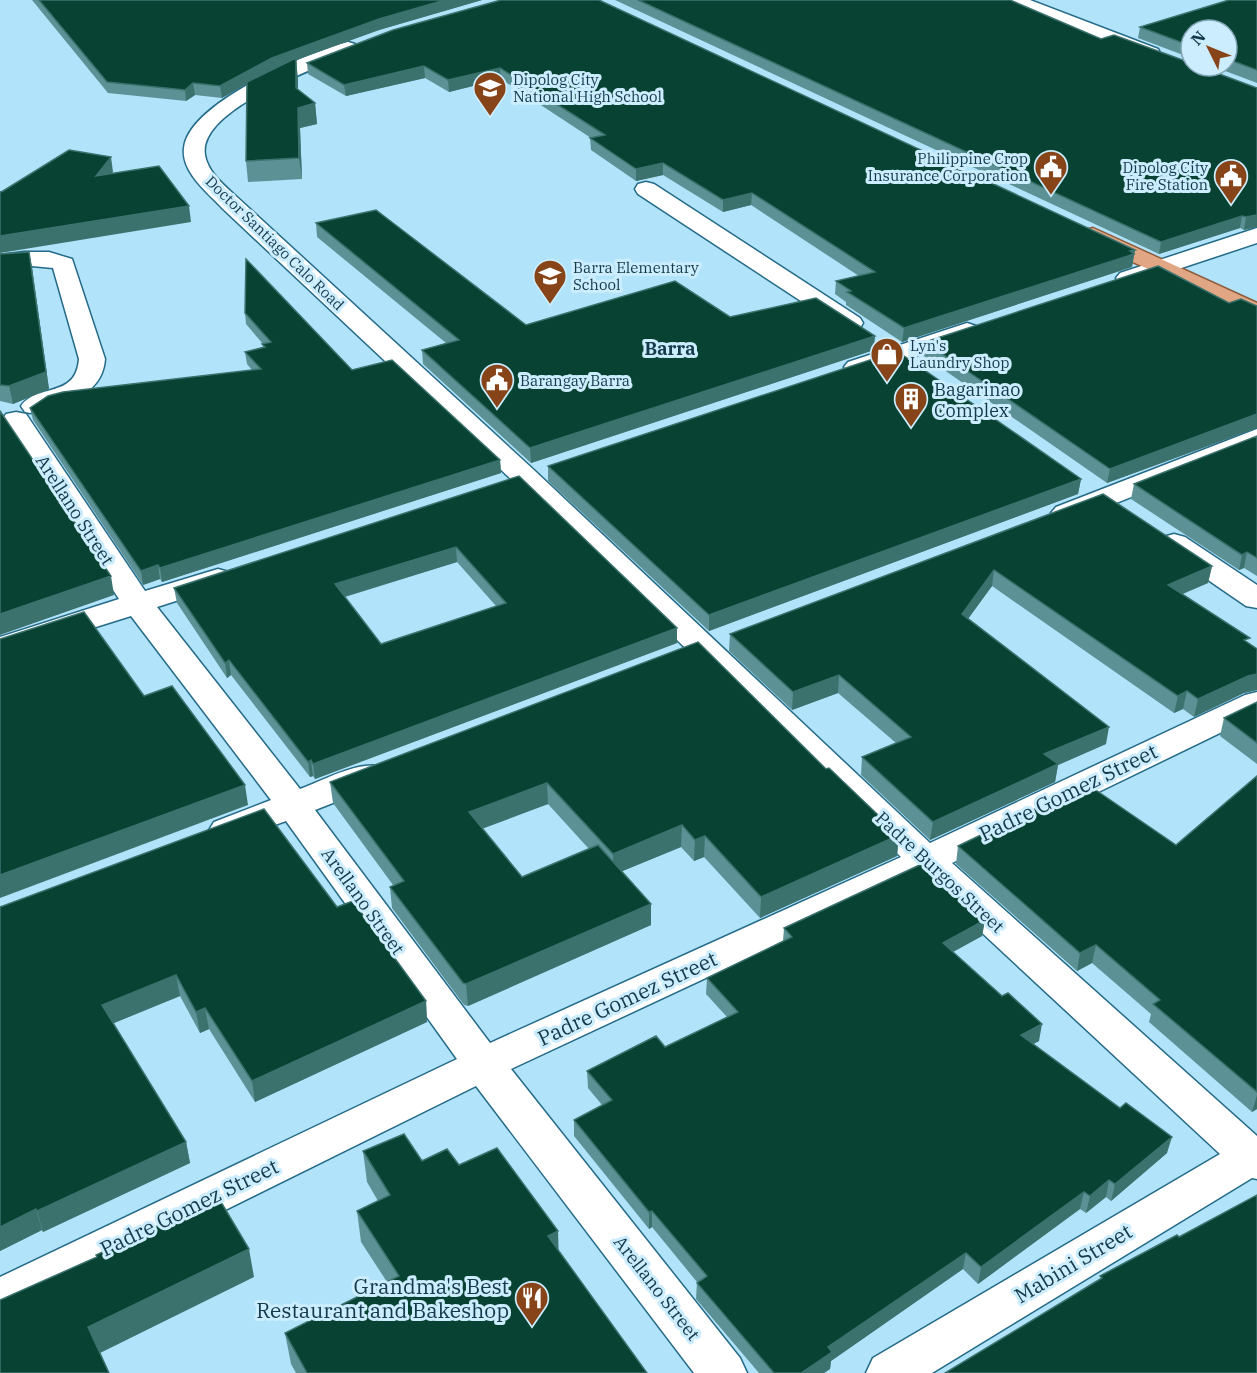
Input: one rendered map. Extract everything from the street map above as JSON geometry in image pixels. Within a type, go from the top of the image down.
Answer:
[{"type":"main road","points":[[1077,228],[1257,312]]},
{"type":"street","points":[[1014,0],[1172,61]]},
{"type":"street","name":"Doctor Santiago Calo Road","points":[[367,41],[298,68],[222,108],[199,131],[194,145],[196,160],[202,174],[230,203],[525,477]]},
{"type":"street","points":[[646,189],[927,373]]},
{"type":"street","points":[[1104,286],[1257,235]]},
{"type":"street","points":[[0,262],[31,258],[64,264],[92,359],[91,375],[77,390],[26,410],[19,415],[8,416]]},
{"type":"street","points":[[831,376],[990,323]]},
{"type":"street","name":"Arellano Street","points":[[8,416],[138,604],[293,805],[483,1064],[723,1373]]},
{"type":"street","points":[[1039,523],[1257,437]]},
{"type":"street","name":"Padre Burgos Street","points":[[525,477],[926,860],[1255,1157]]},
{"type":"street","points":[[1078,478],[1257,599]]},
{"type":"street","points":[[0,647],[240,571]]},
{"type":"street","points":[[669,660],[736,635]]},
{"type":"street","name":"Padre Gomez Street","points":[[0,1299],[483,1064],[926,860],[1257,702]]},
{"type":"street","points":[[195,842],[404,763]]},
{"type":"street","name":"Mabini Street","points":[[890,1373],[1255,1157]]},
{"type":"building","points":[[39,0],[445,0],[379,19],[272,58],[220,86],[193,83],[185,90],[107,82]]},
{"type":"building","points":[[501,0],[599,0],[1135,250],[1130,251],[1134,254],[904,328],[847,292],[851,291],[836,281],[875,272],[752,193],[723,200],[663,163],[636,169],[590,138],[605,135],[500,68],[448,80],[424,66],[344,85],[307,63],[393,30]]},
{"type":"building","points":[[638,0],[1010,0],[1101,39],[1114,35],[1179,59],[1179,78],[1230,78],[1257,88],[1257,215],[1242,216],[1161,242]]},
{"type":"building","points":[[1229,0],[1257,0],[1257,70],[1239,63],[1239,18],[1179,18],[1179,42],[1140,27]]},
{"type":"building","points":[[296,58],[296,88],[315,103],[298,108],[299,158],[246,161],[247,82]]},
{"type":"building","points":[[69,150],[111,157],[96,176],[159,166],[189,206],[0,236],[0,192]]},
{"type":"building","points":[[376,210],[526,325],[675,281],[730,317],[816,298],[875,336],[530,448],[422,350],[459,340],[316,223]]},
{"type":"building","points":[[29,252],[46,372],[9,386],[0,385],[0,254]]},
{"type":"building","points":[[246,259],[352,370],[392,360],[500,460],[160,568],[158,565],[141,571],[30,408],[48,396],[63,392],[261,369],[245,352],[265,347],[262,344],[271,342],[245,313]]},
{"type":"building","points":[[1158,266],[1229,303],[1241,299],[1257,306],[1257,414],[1110,469],[925,342]]},
{"type":"building","points":[[897,351],[1081,479],[709,615],[548,466]]},
{"type":"building","points":[[0,411],[111,576],[0,614]]},
{"type":"building","points":[[1257,436],[1257,558],[1247,552],[1242,555],[1134,484]]},
{"type":"building","points":[[519,476],[677,628],[313,764],[311,760],[308,762],[229,660],[225,663],[174,588]],"holes":[[[456,547],[506,603],[381,644],[335,584]]]},
{"type":"building","points":[[1103,494],[1212,566],[1168,585],[1250,638],[1244,640],[1257,649],[1257,674],[1198,699],[1187,691],[1178,696],[994,570],[962,614],[1109,727],[1044,754],[1058,764],[933,822],[862,757],[911,737],[839,675],[793,692],[730,634]]},
{"type":"building","points":[[84,612],[144,696],[172,686],[245,785],[0,875],[0,639]]},
{"type":"building","points":[[698,642],[826,769],[829,768],[899,835],[761,897],[705,836],[695,840],[682,825],[613,854],[547,783],[469,812],[522,877],[598,845],[651,904],[466,984],[463,983],[390,887],[404,881],[330,782]]},
{"type":"building","points":[[1257,702],[1257,743],[1224,718]]},
{"type":"building","points":[[1257,776],[1257,1092],[1153,1004],[1160,1000],[1096,945],[1080,953],[958,846],[1087,784],[1176,845]]},
{"type":"building","points":[[264,809],[337,907],[353,901],[426,1001],[252,1081],[205,1008],[196,1012],[176,975],[102,1005],[186,1142],[0,1227],[0,907]]},
{"type":"building","points":[[924,863],[985,920],[943,943],[1002,996],[1008,993],[1042,1024],[1021,1035],[1120,1108],[1126,1103],[1172,1137],[1115,1184],[1109,1180],[1090,1196],[1084,1192],[981,1267],[966,1253],[828,1347],[832,1352],[801,1373],[774,1373],[697,1283],[707,1276],[652,1211],[649,1212],[574,1120],[612,1100],[587,1071],[656,1036],[665,1047],[738,1012],[707,978],[792,937],[784,928]]},
{"type":"building","points":[[404,1134],[422,1161],[447,1149],[459,1165],[497,1148],[558,1231],[548,1236],[647,1373],[307,1373],[285,1333],[399,1276],[357,1211],[390,1195],[363,1151]]},
{"type":"building","points":[[1257,1195],[1257,1373],[945,1373],[1102,1278],[1100,1276]]},
{"type":"building","points":[[218,1197],[249,1249],[88,1327],[109,1373],[0,1373],[0,1300],[97,1257],[96,1255]]},
{"type":"place","name":"Dipolog City National High School","points":[[490,117]]},
{"type":"place","name":"Philippine Crop Insurance Corporation","points":[[1051,196]]},
{"type":"place","name":"Dipolog City Fire Station","points":[[1231,205]]},
{"type":"place","name":"Barra Elementary School","points":[[550,305]]},
{"type":"place","name":"Lyn's Laundry Shop","points":[[887,383]]},
{"type":"place","name":"Barangay Barra","points":[[497,409]]},
{"type":"place","name":"Bagarinao Complex","points":[[911,428]]},
{"type":"place","name":"Grandma's Best Restaurant and Bakeshop","points":[[532,1327]]},
{"type":"district","name":"Barra","points":[[670,348]]}]
